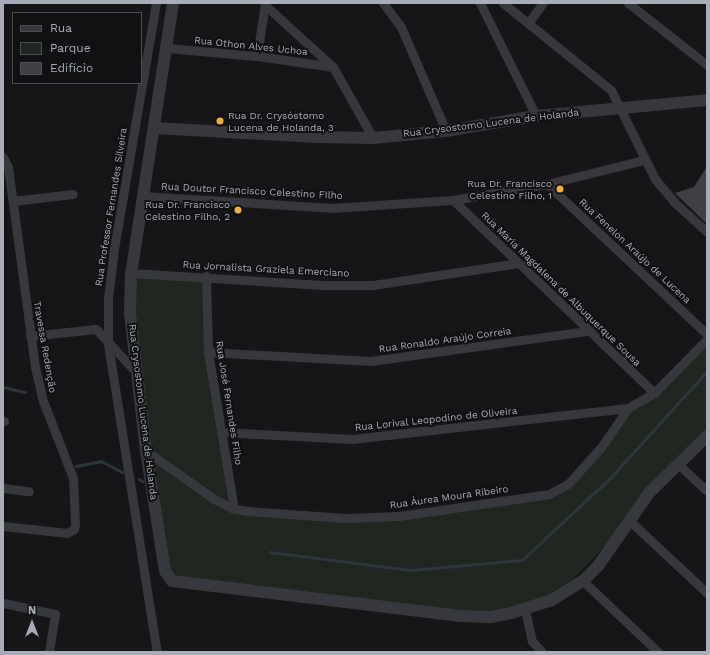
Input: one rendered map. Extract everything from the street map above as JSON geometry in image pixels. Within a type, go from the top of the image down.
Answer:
[{"type":"street","name":"Rua Professor Fernandes Silveira","points":[[156,3],[114,248],[108,299],[108,344],[157,652]]},
{"type":"street","name":"Rua Crysostomo Lucena de Holanda","points":[[173,3],[155,128],[131,273],[131,332],[146,451],[168,576],[179,583],[346,600],[461,616],[491,617],[525,609]]},
{"type":"street","points":[[383,3],[401,27],[446,131]]},
{"type":"street","points":[[480,3],[536,116]]},
{"type":"street","points":[[503,3],[529,22],[611,90],[644,160],[662,189],[707,232]]},
{"type":"street","points":[[529,22],[543,3]]},
{"type":"street","points":[[628,3],[707,65]]},
{"type":"street","points":[[257,56],[265,4]]},
{"type":"street","points":[[265,4],[333,67],[373,138]]},
{"type":"street","name":"Rua Othon Alves Uchoa","points":[[167,48],[257,56],[333,67]]},
{"type":"street","name":"Rua Crysostomo Lucena de Holanda","points":[[155,128],[317,137],[373,138],[446,131],[536,116],[707,100]]},
{"type":"street","name":"Travessa Redenção","points":[[3,157],[8,167],[30,336],[43,401],[73,478],[75,524],[74,529],[67,533],[3,526]]},
{"type":"street","name":"Rua Doutor Francisco Celestino FIlho","points":[[143,196],[332,208],[453,200],[547,184],[644,160]]},
{"type":"street","name":"Rua Fenelon Araújo de Lucena","points":[[547,184],[707,334]]},
{"type":"street","points":[[13,201],[73,194]]},
{"type":"street","name":"Rua Maria Magdalena de Albuquerque Sousa","points":[[453,200],[588,331],[654,392]]},
{"type":"street","name":"Rua Jornalista Graziela Emerciano","points":[[131,273],[206,276],[322,285],[373,285],[518,263]]},
{"type":"street","name":"Rua José Fernandes Filho","points":[[206,276],[208,352],[234,509]]},
{"type":"street","points":[[30,336],[96,329],[108,344],[136,372]]},
{"type":"street","name":"Rua Ronaldo Araújo Correia","points":[[208,352],[371,360],[588,331]]},
{"type":"street","name":"Rua Áurea Moura Ribeiro","points":[[146,451],[214,499],[234,509],[345,518],[398,516],[549,494],[568,484],[602,446],[628,408],[654,392],[707,339]]},
{"type":"street","name":"Rua Lorival Leopodino de Oliveira","points":[[221,432],[352,439],[628,408]]},
{"type":"street","points":[[542,652],[532,641],[525,609],[552,600],[583,581],[598,566],[649,493],[677,463],[707,436]]},
{"type":"street","points":[[677,463],[707,491]]},
{"type":"street","points":[[3,488],[30,491]]},
{"type":"street","points":[[630,521],[707,593]]},
{"type":"street","points":[[583,581],[658,652]]},
{"type":"street","points":[[3,603],[55,614],[49,652]]},
{"type":"green space","points":[[131,273],[206,276],[208,352],[233,506],[345,518],[549,494],[568,484],[628,408],[654,393],[707,339],[707,436],[630,521],[552,600],[471,616],[168,576],[146,451]]},
{"type":"building","points":[[707,166],[707,224],[675,193],[694,187]]},
{"type":"waterway","points":[[270,552],[410,570],[522,560],[611,477],[707,371]]},
{"type":"waterway","points":[[3,387],[25,392]]},
{"type":"waterway","points":[[76,466],[101,461],[122,472]]},
{"type":"place","name":"Rua Dr. Crysóstomo Lucena de Holanda, 3","points":[[220,121]]},
{"type":"place","name":"Rua Dr. Francisco Celestino Filho, 1","points":[[560,189]]},
{"type":"place","name":"Rua Dr. Francisco Celestino Filho, 2","points":[[238,210]]}]
